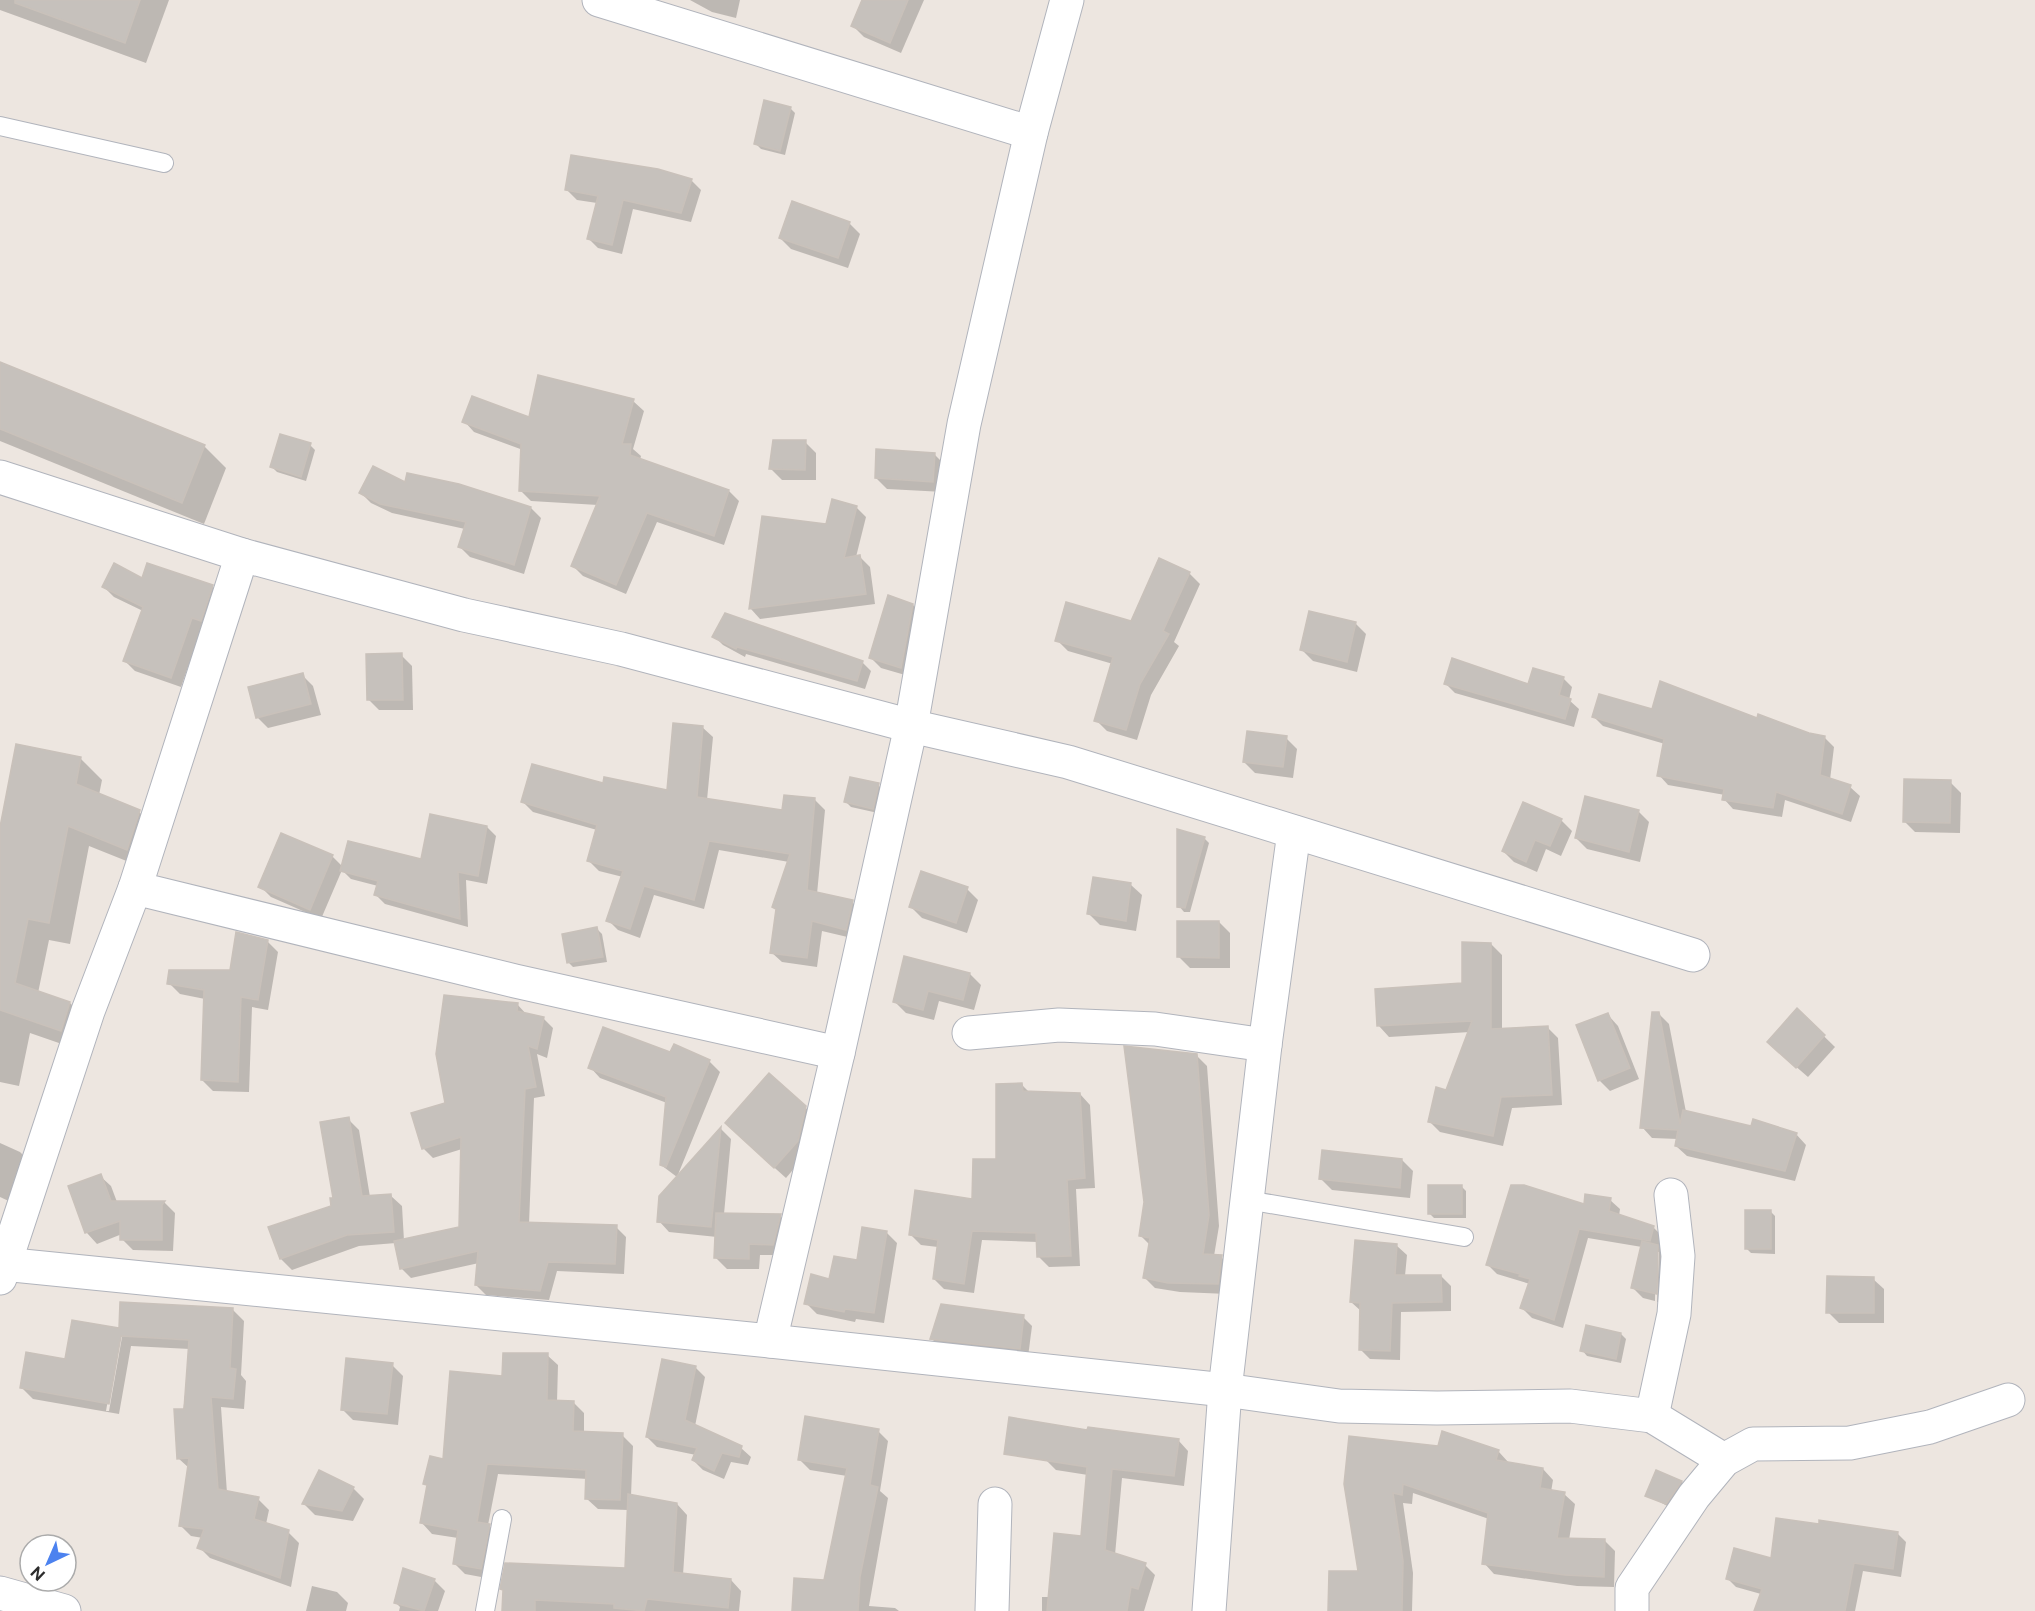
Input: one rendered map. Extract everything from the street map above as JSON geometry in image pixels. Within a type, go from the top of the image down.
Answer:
[{"type":"street","points":[[599,0],[1031,133]]},
{"type":"street","points":[[770,1341],[838,1053],[911,726],[964,424],[1031,133],[1067,0]]},
{"type":"street","points":[[0,477],[242,555],[464,615],[621,649],[911,726],[1068,762],[1693,955]]},
{"type":"street","points":[[242,555],[135,888],[88,1011],[2,1271],[770,1341],[1225,1390],[1338,1406],[1437,1408],[1570,1406],[1652,1416],[1724,1460]]},
{"type":"street","points":[[1209,1611],[1225,1390],[1265,1045],[1294,832]]},
{"type":"street","points":[[135,888],[515,981],[838,1053]]},
{"type":"street","points":[[969,1033],[1059,1025],[1155,1029],[1265,1045]]},
{"type":"street","points":[[1652,1416],[1674,1314],[1678,1256],[1671,1195]]},
{"type":"street","points":[[1632,1611],[1632,1588],[1694,1496],[1724,1460],[1753,1444],[1850,1443],[1930,1427],[2008,1400]]},
{"type":"street","points":[[992,1611],[995,1504]]},
{"type":"street","points":[[0,1593],[64,1611]]},
{"type":"lane","points":[[0,126],[164,163]]},
{"type":"lane","points":[[1247,1200],[1464,1237]]},
{"type":"lane","points":[[485,1611],[502,1519]]},
{"type":"building","points":[[15,0],[140,0],[125,43],[15,3]]},
{"type":"building","points":[[862,0],[908,0],[890,43],[851,26]]},
{"type":"building","points":[[764,100],[791,107],[780,151],[754,144]]},
{"type":"building","points":[[571,155],[658,169],[692,179],[681,213],[623,200],[612,245],[587,239],[598,196],[565,190]]},
{"type":"building","points":[[792,201],[850,222],[838,258],[779,238]]},
{"type":"building","points":[[0,362],[205,445],[182,503],[0,429]]},
{"type":"building","points":[[538,375],[634,399],[622,444],[631,444],[630,455],[729,490],[714,536],[647,513],[616,585],[571,566],[600,496],[519,491],[521,444],[462,422],[472,396],[529,417]]},
{"type":"building","points":[[280,434],[311,443],[301,477],[270,467]]},
{"type":"building","points":[[773,440],[806,440],[805,470],[769,469]]},
{"type":"building","points":[[876,449],[935,453],[933,482],[875,478]]},
{"type":"building","points":[[373,466],[405,482],[407,473],[459,484],[531,507],[514,565],[458,547],[466,522],[380,504],[359,493]]},
{"type":"building","points":[[832,499],[857,506],[844,558],[860,555],[866,594],[749,609],[762,516],[826,524]]},
{"type":"building","points":[[1159,558],[1190,572],[1163,631],[1169,634],[1140,684],[1126,730],[1094,721],[1113,657],[1055,641],[1066,602],[1131,621]]},
{"type":"building","points":[[114,563],[142,578],[147,563],[213,585],[201,621],[192,618],[171,678],[123,661],[143,607],[102,587]]},
{"type":"building","points":[[888,595],[913,604],[901,668],[869,658]]},
{"type":"building","points":[[1309,611],[1356,622],[1347,662],[1300,650]]},
{"type":"building","points":[[725,613],[863,661],[857,681],[737,647],[736,649],[712,637]]},
{"type":"building","points":[[402,653],[403,700],[367,700],[366,654]]},
{"type":"building","points":[[1452,658],[1528,684],[1533,668],[1564,677],[1559,695],[1571,699],[1565,719],[1444,684]]},
{"type":"building","points":[[303,673],[311,704],[256,718],[248,687]]},
{"type":"building","points":[[1660,681],[1757,718],[1758,714],[1809,733],[1825,736],[1820,775],[1851,785],[1842,814],[1776,792],[1773,808],[1722,800],[1724,789],[1657,776],[1664,739],[1592,717],[1599,694],[1652,709]]},
{"type":"building","points":[[673,723],[703,726],[697,797],[782,810],[784,795],[815,798],[807,890],[853,900],[846,930],[812,921],[807,958],[770,953],[776,909],[772,907],[790,854],[709,841],[694,900],[644,886],[630,929],[606,921],[623,871],[587,861],[597,825],[521,802],[532,764],[603,783],[604,777],[667,790]]},
{"type":"building","points":[[1247,731],[1287,736],[1283,767],[1243,762]]},
{"type":"building","points":[[16,744],[81,757],[76,784],[140,810],[127,850],[68,826],[49,923],[28,919],[15,983],[70,1002],[61,1031],[0,1010],[0,827]]},
{"type":"building","points":[[850,777],[879,783],[873,809],[844,802]]},
{"type":"building","points":[[1904,779],[1951,780],[1950,823],[1903,822]]},
{"type":"building","points":[[1585,796],[1639,810],[1629,852],[1575,838]]},
{"type":"building","points":[[1523,802],[1562,819],[1550,846],[1535,840],[1526,862],[1502,851]]},
{"type":"building","points":[[430,814],[487,826],[478,876],[458,872],[460,919],[374,895],[378,881],[340,871],[348,841],[421,859]]},
{"type":"building","points":[[1177,829],[1205,837],[1185,908],[1177,907]]},
{"type":"building","points":[[281,833],[333,855],[310,910],[258,887]]},
{"type":"building","points":[[921,871],[968,887],[956,923],[909,907]]},
{"type":"building","points":[[1093,877],[1131,883],[1126,921],[1087,914]]},
{"type":"building","points":[[1177,921],[1219,921],[1219,958],[1177,957]]},
{"type":"building","points":[[597,927],[603,957],[567,963],[562,934]]},
{"type":"building","points":[[236,932],[268,940],[258,1000],[241,997],[238,1082],[201,1080],[204,990],[167,984],[169,970],[230,970]]},
{"type":"building","points":[[1462,942],[1491,943],[1491,1029],[1548,1026],[1552,1095],[1501,1097],[1493,1136],[1428,1122],[1436,1087],[1446,1090],[1472,1021],[1377,1026],[1375,989],[1462,983]]},
{"type":"building","points":[[904,956],[970,973],[963,1000],[928,991],[923,1010],[893,1002]]},
{"type":"building","points":[[444,995],[518,1003],[517,1011],[544,1017],[537,1049],[528,1046],[536,1087],[525,1089],[519,1222],[617,1225],[615,1264],[548,1262],[540,1291],[475,1285],[478,1251],[400,1269],[394,1241],[459,1227],[461,1137],[422,1149],[411,1113],[445,1103],[436,1054]]},
{"type":"building","points":[[1797,1008],[1825,1035],[1796,1068],[1767,1042]]},
{"type":"building","points":[[1652,1012],[1659,1012],[1680,1124],[1683,1110],[1751,1126],[1753,1119],[1797,1133],[1785,1171],[1675,1146],[1678,1130],[1640,1128]]},
{"type":"building","points":[[1608,1013],[1630,1068],[1598,1081],[1576,1025]]},
{"type":"building","points":[[603,1027],[670,1052],[674,1044],[710,1060],[666,1167],[660,1165],[666,1097],[588,1068]]},
{"type":"building","points":[[1124,1046],[1197,1054],[1209,1215],[1203,1254],[1222,1255],[1218,1284],[1168,1283],[1143,1278],[1150,1238],[1139,1236],[1144,1202]]},
{"type":"building","points":[[769,1073],[806,1106],[798,1141],[774,1168],[725,1123]]},
{"type":"building","points":[[1022,1083],[1023,1091],[1080,1093],[1085,1178],[1067,1180],[1071,1256],[1037,1257],[1036,1233],[972,1231],[964,1284],[933,1279],[938,1240],[909,1235],[915,1190],[972,1199],[973,1159],[996,1159],[996,1084]]},
{"type":"building","points":[[349,1117],[362,1196],[391,1194],[394,1232],[347,1235],[280,1259],[268,1227],[331,1206],[330,1198],[333,1198],[320,1122]]},
{"type":"building","points":[[721,1127],[711,1227],[657,1222],[659,1196]]},
{"type":"building","points":[[1322,1150],[1402,1159],[1400,1188],[1319,1179]]},
{"type":"building","points":[[101,1174],[111,1201],[165,1201],[162,1205],[162,1240],[120,1240],[120,1221],[85,1233],[68,1186]]},
{"type":"building","points":[[1428,1185],[1462,1185],[1462,1214],[1428,1214]]},
{"type":"building","points":[[1511,1185],[1524,1185],[1584,1204],[1585,1194],[1611,1198],[1609,1211],[1654,1226],[1650,1241],[1579,1229],[1554,1320],[1520,1308],[1530,1279],[1486,1265]]},
{"type":"building","points":[[1745,1210],[1771,1210],[1771,1249],[1745,1249]]},
{"type":"building","points":[[716,1213],[781,1214],[773,1245],[749,1244],[749,1259],[714,1258]]},
{"type":"building","points":[[862,1227],[887,1231],[874,1313],[845,1309],[844,1312],[804,1304],[811,1274],[829,1279],[834,1256],[857,1260]]},
{"type":"building","points":[[1355,1240],[1397,1244],[1395,1275],[1441,1275],[1442,1302],[1392,1303],[1390,1351],[1359,1350],[1360,1303],[1350,1302]]},
{"type":"building","points":[[1642,1241],[1658,1245],[1657,1294],[1631,1288]]},
{"type":"building","points":[[1827,1276],[1874,1277],[1874,1313],[1826,1313]]},
{"type":"building","points":[[120,1302],[233,1308],[230,1368],[236,1369],[233,1399],[211,1397],[218,1489],[259,1497],[254,1519],[289,1530],[280,1578],[197,1548],[204,1529],[179,1526],[189,1458],[177,1459],[174,1409],[184,1409],[189,1340],[121,1336],[109,1404],[20,1388],[26,1352],[65,1359],[72,1320],[119,1328]]},
{"type":"building","points":[[941,1304],[1024,1315],[1020,1349],[930,1339]]},
{"type":"building","points":[[1586,1325],[1621,1333],[1616,1359],[1580,1351]]},
{"type":"building","points":[[503,1353],[548,1353],[547,1400],[574,1401],[573,1431],[623,1433],[620,1500],[585,1499],[586,1470],[487,1464],[477,1522],[490,1524],[481,1569],[453,1564],[458,1530],[420,1523],[427,1485],[423,1484],[430,1456],[443,1459],[450,1371],[502,1376]]},
{"type":"building","points":[[346,1358],[393,1363],[387,1414],[341,1410]]},
{"type":"building","points":[[662,1359],[696,1366],[685,1420],[742,1446],[739,1457],[722,1453],[714,1471],[692,1460],[697,1448],[646,1437]]},
{"type":"building","points":[[805,1416],[879,1429],[870,1485],[878,1487],[860,1577],[858,1611],[792,1611],[794,1578],[824,1580],[847,1468],[798,1460]]},
{"type":"building","points":[[1009,1417],[1087,1430],[1088,1427],[1179,1439],[1174,1476],[1112,1469],[1105,1550],[1146,1563],[1138,1589],[1131,1587],[1127,1611],[1047,1611],[1054,1533],[1081,1536],[1087,1467],[1004,1454]]},
{"type":"building","points":[[1442,1431],[1499,1450],[1496,1460],[1543,1468],[1540,1488],[1565,1492],[1557,1538],[1605,1539],[1604,1577],[1565,1575],[1482,1564],[1488,1513],[1403,1484],[1402,1495],[1393,1493],[1403,1561],[1402,1611],[1328,1611],[1329,1571],[1358,1571],[1344,1484],[1349,1436],[1438,1446]]},
{"type":"building","points":[[319,1470],[354,1487],[342,1511],[302,1504]]},
{"type":"building","points":[[1656,1470],[1682,1481],[1666,1504],[1645,1496]]},
{"type":"building","points":[[628,1494],[677,1503],[673,1572],[731,1579],[728,1608],[647,1599],[644,1611],[614,1608],[614,1604],[535,1600],[535,1611],[502,1611],[503,1590],[500,1589],[505,1563],[625,1568]]},
{"type":"building","points":[[1776,1518],[1819,1524],[1819,1520],[1898,1532],[1893,1569],[1854,1563],[1845,1611],[1754,1611],[1762,1589],[1726,1579],[1734,1548],[1771,1558]]},
{"type":"building","points":[[403,1568],[435,1579],[424,1611],[394,1603]]}]
